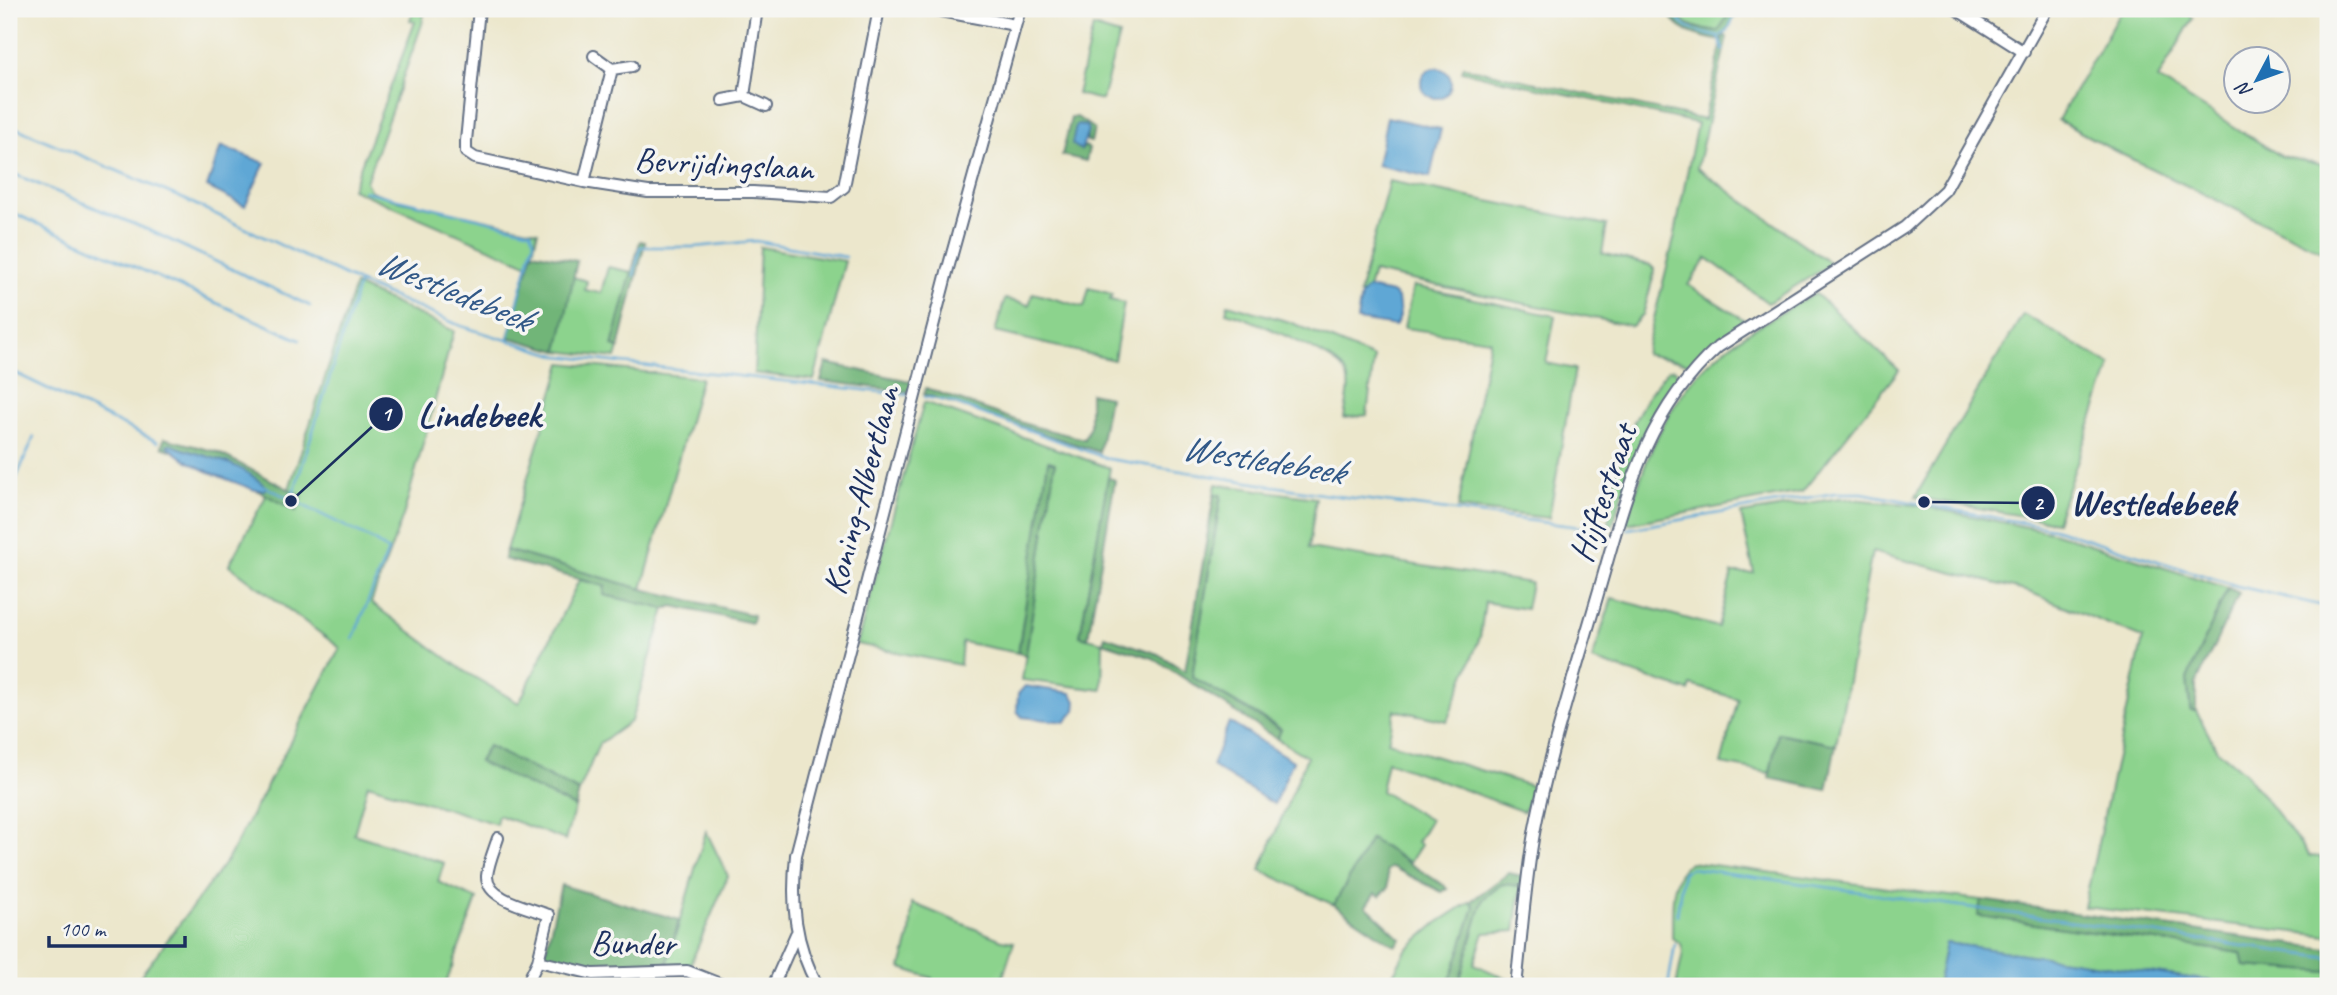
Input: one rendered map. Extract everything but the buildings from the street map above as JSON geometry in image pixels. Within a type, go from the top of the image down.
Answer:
[{"type":"street","name":"Bevrijdingslaan","points":[[479,9],[466,152],[475,158],[584,182],[648,192],[836,196],[844,187],[879,9]]},
{"type":"street","points":[[744,96],[757,9]]},
{"type":"street","points":[[930,9],[1015,25]]},
{"type":"street","name":"Koning-Albertlaan","points":[[818,986],[796,934],[796,855],[923,365],[1020,9]]},
{"type":"street","points":[[1956,9],[2024,52]]},
{"type":"street","name":"Hijftestraat","points":[[1516,986],[1535,830],[1548,771],[1634,469],[1658,418],[1697,366],[1718,347],[1905,227],[1945,190],[2047,9]]},
{"type":"street","points":[[594,57],[612,69],[632,66]]},
{"type":"street","name":"Bevrijdingslaan","points":[[584,182],[612,69]]},
{"type":"street","points":[[723,100],[744,96],[766,106]]},
{"type":"street","name":"Bunder","points":[[498,838],[487,874],[488,884],[496,894],[549,915],[538,961],[526,986]]},
{"type":"street","points":[[773,986],[796,934]]},
{"type":"street","name":"Bunder","points":[[538,961],[593,974],[687,971],[725,986]]},
{"type":"green space","points":[[414,9],[425,9],[422,24],[366,182],[371,191],[393,199],[538,231],[529,265],[352,189],[415,22],[410,20]]},
{"type":"green space","points":[[1666,9],[1676,9],[1687,24],[1718,32],[1731,9],[1739,9],[1721,41],[1681,28]]},
{"type":"green space","points":[[1676,9],[1731,9],[1719,32],[1688,24]]},
{"type":"green space","points":[[2122,9],[2178,9],[2193,18],[2158,79],[2281,156],[2328,166],[2328,254],[2117,152],[2058,120]]},
{"type":"green space","points":[[1093,27],[1119,35],[1102,100],[1077,94]]},
{"type":"green space","points":[[1724,35],[1727,37],[1697,168],[1831,264],[1768,303],[1707,258],[1688,285],[1745,320],[1691,364],[1645,354],[1674,239],[1697,123],[1462,71],[1463,67],[1704,120]]},
{"type":"green space","points":[[1077,117],[1094,129],[1091,142],[1087,141],[1086,126],[1076,125],[1081,150],[1085,146],[1089,148],[1086,161],[1062,155],[1071,118]]},
{"type":"green space","points":[[1389,181],[1607,225],[1602,253],[1650,265],[1655,270],[1643,315],[1632,326],[1373,272],[1366,295],[1359,294]]},
{"type":"green space","points":[[640,241],[645,242],[619,348],[612,346]]},
{"type":"green space","points":[[760,247],[845,261],[814,380],[754,373]]},
{"type":"green space","points":[[533,252],[577,261],[558,351],[508,337]]},
{"type":"green space","points":[[608,267],[632,272],[613,346],[619,348],[616,358],[558,351],[573,277],[587,281],[585,290],[601,293]]},
{"type":"green space","points":[[355,285],[454,331],[404,513],[371,603],[464,671],[519,703],[579,580],[605,586],[604,595],[665,609],[631,721],[599,744],[579,792],[488,746],[479,761],[575,807],[565,840],[498,815],[496,824],[368,784],[354,834],[444,863],[438,882],[477,899],[445,986],[133,986],[228,859],[340,648],[229,565],[267,494],[296,510],[302,496],[289,489]]},
{"type":"green space","points":[[1413,286],[1555,316],[1546,363],[1575,369],[1549,518],[1458,508],[1490,340],[1404,328]]},
{"type":"green space","points":[[1089,288],[1112,294],[1110,300],[1124,303],[1114,360],[995,332],[1005,299],[1029,305],[1033,293],[1084,307]]},
{"type":"green space","points":[[1815,293],[1899,370],[1802,492],[1626,524],[1654,444],[1685,390],[1711,361],[1725,350],[1754,329]]},
{"type":"green space","points":[[1228,304],[1290,322],[1374,358],[1367,415],[1344,418],[1348,381],[1344,370],[1337,363],[1289,337],[1226,312]]},
{"type":"green space","points":[[2023,314],[2111,365],[2056,522],[1915,497]]},
{"type":"green space","points":[[562,363],[701,378],[642,589],[506,550]]},
{"type":"green space","points":[[826,363],[914,382],[911,392],[821,381]]},
{"type":"green space","points":[[1669,369],[1676,370],[1678,377],[1641,437],[1612,526],[1608,524],[1611,502],[1626,441],[1644,404]]},
{"type":"green space","points":[[926,388],[1032,426],[1084,439],[1090,426],[1090,393],[1109,397],[1099,452],[924,394]]},
{"type":"green space","points":[[924,402],[1110,468],[1080,636],[1103,642],[1102,690],[1022,680],[1054,463],[1049,461],[1018,653],[962,642],[960,665],[857,644]]},
{"type":"green space","points":[[164,438],[217,452],[302,496],[296,511],[204,462],[162,447]]},
{"type":"green space","points":[[1048,461],[1055,463],[1026,655],[1018,653]]},
{"type":"green space","points":[[1108,477],[1115,480],[1088,638],[1080,636]]},
{"type":"green space","points":[[1216,484],[1316,498],[1309,548],[1531,583],[1526,609],[1485,602],[1480,637],[1447,721],[1395,710],[1388,742],[1532,786],[1524,812],[1387,761],[1381,791],[1430,820],[1417,842],[1421,845],[1410,862],[1371,840],[1334,905],[1260,870],[1307,757],[1277,739],[1281,729],[1192,677],[1221,496],[1214,495]]},
{"type":"green space","points":[[1214,495],[1221,495],[1192,677],[1281,730],[1277,739],[1153,658],[1103,642],[1105,636],[1158,654],[1185,671]]},
{"type":"green space","points":[[1840,498],[1916,505],[2052,532],[2228,588],[2187,679],[2190,710],[2196,711],[2217,750],[2245,773],[2310,856],[2321,857],[2322,866],[2328,867],[2328,936],[2084,907],[2143,638],[2029,592],[1872,552],[1836,745],[1778,733],[1770,773],[1721,764],[1738,699],[1691,685],[1689,691],[1592,660],[1612,598],[1718,627],[1732,573],[1754,573],[1741,514]]},
{"type":"green space","points":[[506,550],[642,589],[753,615],[752,623],[673,606],[665,609],[604,595],[605,586],[504,559]]},
{"type":"green space","points":[[2228,588],[2239,593],[2196,684],[2196,711],[2191,711],[2187,679]]},
{"type":"green space","points":[[1778,733],[1836,745],[1827,790],[1769,778]]},
{"type":"green space","points":[[488,746],[579,792],[575,807],[479,762]]},
{"type":"green space","points":[[706,831],[728,876],[690,965],[667,965]]},
{"type":"green space","points":[[1371,839],[1448,888],[1442,892],[1392,867],[1387,870],[1388,888],[1380,896],[1375,893],[1366,906],[1401,939],[1395,946],[1334,905]]},
{"type":"green space","points":[[1690,862],[1981,900],[1979,916],[2241,953],[2244,966],[2328,972],[2328,986],[2245,986],[1947,943],[1937,986],[1676,986],[1683,952],[1681,944],[1672,938],[1673,897],[1678,877]]},
{"type":"green space","points":[[1509,873],[1522,876],[1521,886],[1502,884],[1483,899],[1458,986],[1445,986],[1452,975],[1474,907],[1471,901]]},
{"type":"green space","points":[[1502,884],[1521,886],[1515,931],[1484,933],[1474,964],[1509,980],[1508,986],[1458,986],[1483,899]]},
{"type":"green space","points":[[561,885],[679,920],[667,965],[609,972],[544,958]]},
{"type":"green space","points":[[1981,900],[2328,949],[2328,972],[2244,966],[2241,953],[1978,916]]},
{"type":"green space","points":[[1471,901],[1474,907],[1452,975],[1445,986],[1387,986],[1406,950],[1437,923]]},
{"type":"green space","points":[[912,903],[1002,940],[1014,942],[1000,986],[930,986],[932,978],[901,968],[910,934]]},
{"type":"water","points":[[1436,68],[1447,72],[1451,83],[1447,94],[1436,98],[1425,94],[1421,83],[1425,72]]},
{"type":"water","points":[[1387,117],[1441,129],[1430,177],[1377,165]]},
{"type":"water","points":[[1076,125],[1086,126],[1088,131],[1081,150],[1072,144]]},
{"type":"water","points":[[221,146],[265,163],[245,206],[207,187]]},
{"type":"water","points":[[1367,288],[1392,293],[1398,298],[1400,316],[1395,326],[1357,320],[1361,295]]},
{"type":"water","points":[[167,445],[231,464],[266,487],[264,490],[255,490],[208,472],[176,453]]},
{"type":"water","points":[[1025,686],[1071,693],[1076,701],[1075,711],[1065,722],[1022,717],[1017,711],[1018,694]]},
{"type":"water","points":[[1229,722],[1293,761],[1274,804],[1212,766]]},
{"type":"water","points":[[1947,943],[2245,986],[1937,986]]},
{"type":"waterway","points":[[1674,9],[1676,16],[1685,26],[1718,37],[1727,32],[1738,9]]},
{"type":"waterway","points":[[1718,37],[1723,50]]},
{"type":"waterway","name":"Westledebeek","points":[[9,125],[186,200],[360,283],[461,326],[559,356],[908,395]]},
{"type":"waterway","points":[[9,172],[153,232],[310,306]]},
{"type":"waterway","points":[[364,191],[531,231],[534,241],[508,340]]},
{"type":"waterway","points":[[9,211],[300,340]]},
{"type":"waterway","points":[[634,276],[640,247],[695,247],[756,241],[846,257]]},
{"type":"waterway","points":[[291,501],[359,283]]},
{"type":"waterway","points":[[9,370],[158,442]]},
{"type":"waterway","name":"Westledebeek","points":[[925,397],[947,401],[1109,459],[1322,494],[1603,530]]},
{"type":"waterway","points":[[9,495],[34,437]]},
{"type":"waterway","points":[[264,486],[373,540],[388,551],[353,639]]},
{"type":"waterway","name":"Westledebeek","points":[[1628,529],[1835,493],[1862,493],[2053,528],[2237,586],[2328,607]]},
{"type":"waterway","points":[[1677,915],[1683,873],[1691,868],[2328,958]]},
{"type":"waterway","points":[[1668,986],[1675,944]]},
{"type":"place","name":"Lindebeek","points":[[291,501]]},
{"type":"place","name":"Westledebeek","points":[[1924,502]]}]
